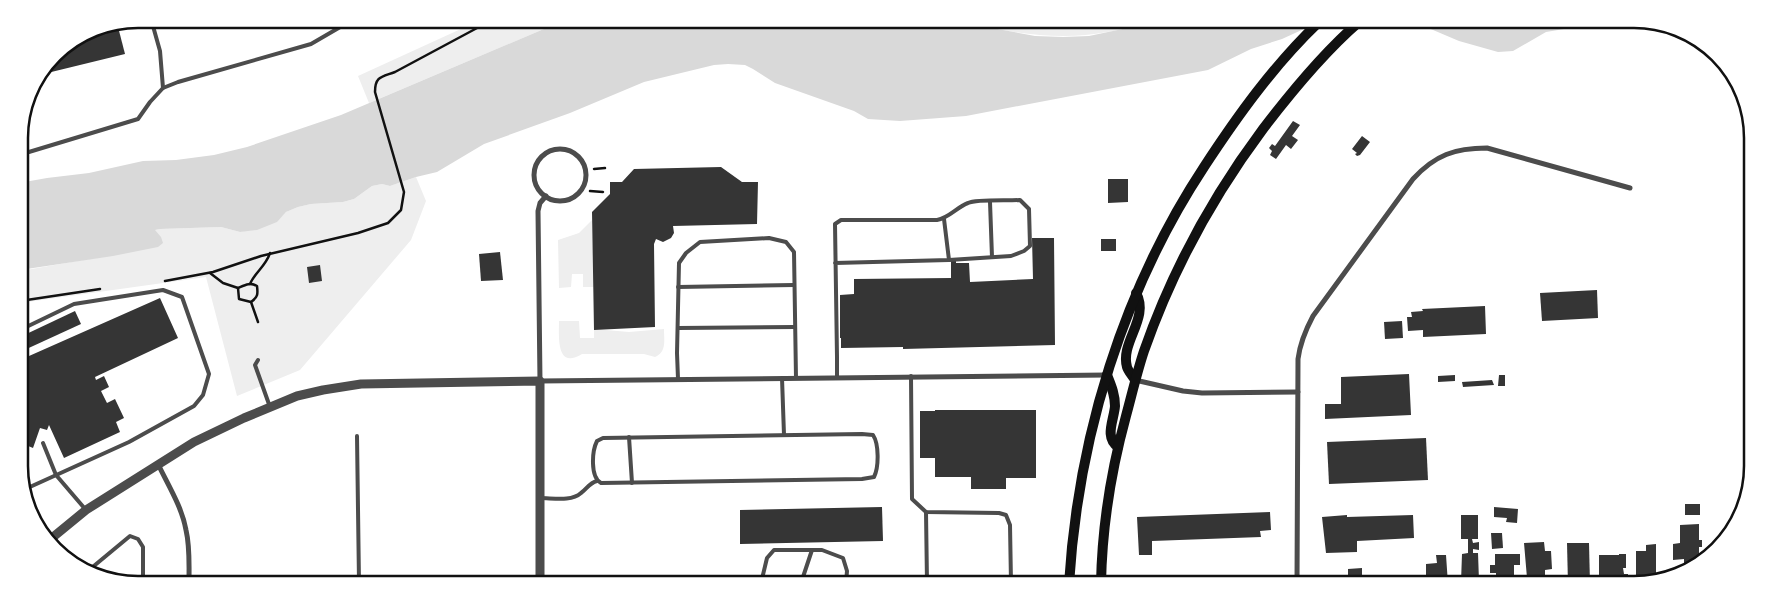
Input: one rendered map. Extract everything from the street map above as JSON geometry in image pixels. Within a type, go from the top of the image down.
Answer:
[{"type":"main road","points":[[1070,576],[1075,521],[1087,456],[1107,375],[1136,293],[1151,258],[1189,188],[1224,136],[1266,79],[1313,28]]},
{"type":"main road","points":[[1102,576],[1107,505],[1118,447],[1135,380],[1152,329],[1175,276],[1213,203],[1257,137],[1304,78],[1353,28]]},
{"type":"main road","points":[[1135,380],[1127,367],[1127,350],[1140,312],[1140,300],[1136,293]]},
{"type":"main road","points":[[1107,375],[1113,389],[1115,407],[1110,435],[1112,443],[1118,447]]},
{"type":"street","points":[[560,148],[570,150],[580,157],[586,168],[586,178],[582,190],[572,198],[558,201],[546,196],[538,189],[534,179],[535,168],[541,157],[549,151],[560,148]]},
{"type":"street","points":[[1297,576],[1300,344],[1313,316],[1413,179],[1424,167],[1454,150],[1488,148],[1630,188]]},
{"type":"street","points":[[540,576],[538,211],[540,203],[546,196]]},
{"type":"street","points":[[53,537],[86,510],[194,442],[244,418],[298,396],[344,386],[678,379],[1107,375]]},
{"type":"street","points":[[1135,380],[1183,391],[1202,393],[1298,392]]},
{"type":"street","points":[[158,464],[180,510],[186,529],[189,552],[189,576]]},
{"type":"lane","points":[[154,28],[160,51],[163,88]]},
{"type":"lane","points":[[28,152],[138,119],[163,88],[178,82],[312,44],[339,28]]},
{"type":"lane","points":[[835,263],[949,260],[1011,256],[1024,251],[1030,246],[1029,208],[1020,200],[970,202],[959,207],[944,219],[841,220],[835,224],[835,263],[837,377]]},
{"type":"lane","points":[[990,202],[992,257]]},
{"type":"lane","points":[[944,219],[949,260]]},
{"type":"lane","points":[[678,379],[679,263],[686,253],[700,242],[769,238],[786,242],[794,252],[796,378]]},
{"type":"lane","points":[[678,287],[794,285]]},
{"type":"lane","points":[[28,326],[74,304],[163,290],[182,297],[209,374],[203,394],[194,406],[129,442],[30,487]]},
{"type":"lane","points":[[678,328],[795,327]]},
{"type":"lane","points":[[258,360],[255,364],[270,407]]},
{"type":"lane","points":[[911,376],[912,499],[926,512],[999,513],[1006,515],[1010,524],[1011,576]]},
{"type":"lane","points":[[782,378],[784,435]]},
{"type":"lane","points":[[540,498],[570,498],[580,495],[591,483],[597,481],[601,483],[632,483],[862,479],[874,477],[876,472],[877,441],[873,435],[862,434],[603,438],[597,441],[594,447],[594,475],[597,481]]},
{"type":"lane","points":[[357,436],[359,576]]},
{"type":"lane","points":[[629,437],[632,483]]},
{"type":"lane","points":[[43,443],[56,475],[86,510]]},
{"type":"lane","points":[[926,512],[927,576]]},
{"type":"lane","points":[[92,567],[130,536],[138,539],[143,547],[142,576]]},
{"type":"lane","points":[[763,576],[767,558],[774,550],[822,550],[843,558],[847,576]]},
{"type":"lane","points":[[803,576],[812,550]]},
{"type":"path","points":[[156,282],[210,273],[270,253],[358,233],[388,223],[401,210],[404,192],[375,92],[375,84],[378,79],[395,72],[477,28]]},
{"type":"path","points":[[594,169],[605,168]]},
{"type":"path","points":[[590,191],[603,192]]},
{"type":"path","points":[[250,284],[252,278],[264,265],[270,253]]},
{"type":"path","points":[[210,273],[223,283],[238,288],[250,284],[257,286],[258,294],[251,302]]},
{"type":"path","points":[[28,300],[108,288]]},
{"type":"path","points":[[238,288],[239,299],[251,302]]},
{"type":"path","points":[[251,302],[258,322]]},
{"type":"shaded area","points":[[463,28],[546,28],[369,103],[358,76]]},
{"type":"shaded area","points":[[546,28],[992,28],[1035,36],[1063,37],[1089,36],[1127,28],[1306,28],[1282,39],[1251,49],[1208,70],[966,116],[900,121],[868,119],[854,111],[775,83],[745,65],[714,65],[644,82],[570,113],[484,144],[437,172],[390,186],[382,184],[372,186],[354,199],[343,202],[311,204],[298,207],[286,212],[277,222],[257,230],[240,232],[221,227],[160,229],[155,230],[163,243],[158,247],[28,269],[28,181],[89,173],[143,161],[176,160],[214,155],[247,147],[341,115]]},
{"type":"shaded area","points":[[992,28],[1126,28],[1088,35],[1049,36]]},
{"type":"shaded area","points":[[1428,28],[1570,28],[1546,32],[1513,51],[1498,52],[1459,41]]},
{"type":"shaded area","points":[[416,177],[426,201],[411,240],[300,370],[237,396],[206,277],[28,302],[28,270],[135,251],[155,230],[160,229],[221,227],[240,232],[276,222],[286,212],[298,207],[311,204],[343,202],[354,199],[372,186],[382,184],[390,186]]},
{"type":"shaded area","points":[[592,220],[594,287],[583,287],[583,274],[572,274],[571,287],[559,288],[558,240],[579,233]]},
{"type":"shaded area","points":[[559,321],[579,321],[580,338],[594,338],[594,329],[629,332],[664,329],[663,349],[655,357],[644,354],[582,354],[574,358],[567,358],[563,355],[559,343]]},
{"type":"building","points":[[119,29],[125,54],[48,73],[76,46],[109,31]]},
{"type":"building","points":[[1293,121],[1300,125],[1292,136],[1298,140],[1291,149],[1286,145],[1276,159],[1270,155],[1272,151],[1269,148],[1272,144],[1275,146]]},
{"type":"building","points":[[1362,136],[1370,142],[1360,155],[1357,156],[1355,154],[1357,153],[1352,149]]},
{"type":"building","points":[[721,167],[742,182],[758,182],[757,224],[673,226],[674,233],[671,238],[663,242],[656,239],[654,244],[655,327],[594,330],[592,212],[610,194],[610,182],[622,182],[634,169]]},
{"type":"building","points":[[1108,179],[1128,179],[1128,202],[1108,203]]},
{"type":"building","points":[[1032,238],[1054,238],[1055,345],[903,349],[903,347],[841,348],[840,295],[854,294],[854,279],[951,278],[951,261],[956,261],[956,263],[969,263],[970,282],[1033,279]]},
{"type":"building","points":[[1101,239],[1116,239],[1116,251],[1101,251]]},
{"type":"building","points":[[500,252],[503,280],[481,281],[479,254]]},
{"type":"building","points":[[320,265],[322,281],[309,283],[307,267]]},
{"type":"building","points":[[1597,290],[1598,318],[1542,321],[1540,293]]},
{"type":"building","points":[[160,298],[178,338],[95,377],[96,380],[104,376],[109,387],[101,391],[107,403],[115,399],[124,418],[116,422],[120,432],[64,458],[49,425],[47,430],[40,428],[33,448],[28,446],[28,356]]},
{"type":"building","points":[[1485,306],[1486,334],[1423,337],[1423,330],[1408,331],[1407,317],[1412,317],[1411,312],[1423,311],[1422,309]]},
{"type":"building","points":[[75,311],[81,324],[28,348],[28,333]]},
{"type":"building","points":[[1402,321],[1403,338],[1385,339],[1384,322]]},
{"type":"building","points":[[1409,374],[1411,415],[1325,419],[1325,404],[1341,404],[1341,377]]},
{"type":"building","points":[[1455,375],[1455,381],[1438,382],[1438,376]]},
{"type":"building","points":[[1499,375],[1505,375],[1505,386],[1498,386]]},
{"type":"building","points":[[1492,380],[1494,385],[1463,387],[1462,382]]},
{"type":"building","points":[[1036,410],[1036,478],[1006,478],[1006,489],[971,489],[971,477],[935,477],[935,458],[920,458],[920,411]]},
{"type":"building","points":[[1426,438],[1428,480],[1329,484],[1327,442]]},
{"type":"building","points":[[1685,504],[1700,504],[1700,515],[1685,515]]},
{"type":"building","points":[[882,507],[883,541],[740,544],[740,510]]},
{"type":"building","points":[[1494,507],[1518,509],[1517,523],[1506,522],[1507,518],[1494,517]]},
{"type":"building","points":[[1270,512],[1271,530],[1260,531],[1261,537],[1152,541],[1152,555],[1139,555],[1137,517]]},
{"type":"building","points":[[1347,515],[1347,517],[1413,515],[1414,538],[1357,541],[1357,552],[1326,553],[1322,517]]},
{"type":"building","points":[[1461,515],[1478,515],[1478,539],[1472,539],[1473,543],[1479,542],[1479,550],[1473,549],[1473,553],[1478,553],[1479,576],[1461,576],[1462,554],[1468,553],[1468,539],[1461,539]]},
{"type":"building","points":[[1699,524],[1699,540],[1702,540],[1702,547],[1699,547],[1699,556],[1686,564],[1684,564],[1684,559],[1673,560],[1673,544],[1680,543],[1680,525]]},
{"type":"building","points":[[1491,533],[1502,533],[1503,548],[1492,549]]},
{"type":"building","points":[[1544,542],[1545,551],[1551,551],[1552,569],[1545,570],[1545,576],[1527,576],[1524,543]]},
{"type":"building","points":[[1567,543],[1589,543],[1590,576],[1568,576]]},
{"type":"building","points":[[1656,544],[1656,574],[1636,575],[1636,551],[1646,551],[1646,545]]},
{"type":"building","points":[[1495,554],[1520,554],[1520,565],[1514,565],[1514,576],[1496,576],[1496,573],[1490,573],[1490,565],[1495,565]]},
{"type":"building","points":[[1626,554],[1626,568],[1623,568],[1624,574],[1628,574],[1628,576],[1599,576],[1599,555]]},
{"type":"building","points":[[1436,555],[1446,555],[1447,576],[1426,576],[1426,564],[1437,563]]},
{"type":"building","points":[[1362,568],[1362,576],[1348,576],[1348,569]]}]
